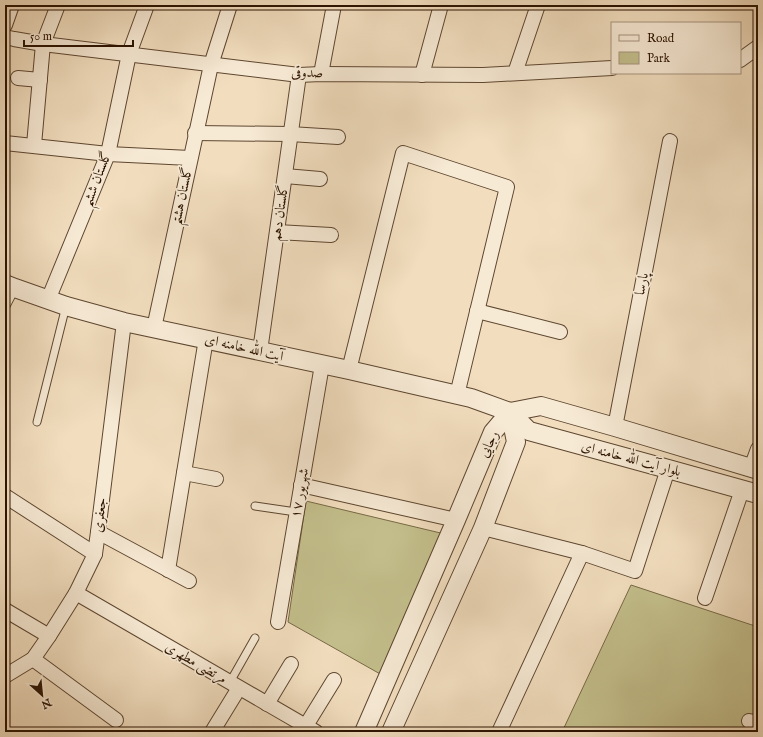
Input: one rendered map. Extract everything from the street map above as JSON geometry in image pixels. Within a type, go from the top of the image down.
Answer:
[{"type":"street","points":[[5,25],[12,5]]},
{"type":"street","points":[[34,146],[43,44],[58,5]]},
{"type":"street","name":"گلستان ششم","points":[[48,300],[108,154],[129,54],[148,5]]},
{"type":"street","name":"گلستان هشتم","points":[[154,328],[211,65],[230,5]]},
{"type":"street","points":[[321,74],[334,5]]},
{"type":"street","points":[[422,75],[441,5]]},
{"type":"street","points":[[515,73],[538,5]]},
{"type":"street","name":"صدوقی","points":[[5,37],[14,40],[43,44],[299,75],[483,75],[611,68]]},
{"type":"street","points":[[741,59],[758,47]]},
{"type":"street","name":"گلستان دهم","points":[[260,351],[299,75]]},
{"type":"street","points":[[18,78],[40,80]]},
{"type":"street","points":[[196,133],[290,134],[338,137]]},
{"type":"street","name":"پارسا","points":[[615,427],[670,141]]},
{"type":"street","points":[[5,143],[108,154],[190,158]]},
{"type":"street","points":[[349,370],[403,152],[507,187],[457,395]]},
{"type":"street","points":[[285,176],[320,179]]},
{"type":"street","points":[[277,232],[331,235]]},
{"type":"street","name":"آیت الله خامنه ای","points":[[10,286],[66,306],[124,322],[349,370],[471,398],[486,404]]},
{"type":"street","points":[[477,311],[560,332]]},
{"type":"street","name":"جعفری","points":[[5,676],[34,660],[76,593],[95,554],[124,322]]},
{"type":"street","points":[[168,570],[206,339]]},
{"type":"street","name":"۱۷ شهریور","points":[[278,622],[322,365]]},
{"type":"street","name":"بلوار آیت الله خامنه ای","points":[[486,404],[510,412],[529,431],[668,468],[750,492]]},
{"type":"street","name":"بلوار آیت الله خامنه ای","points":[[510,412],[540,406],[755,469]]},
{"type":"street","name":"رجایی","points":[[364,732],[493,432],[510,412]]},
{"type":"street","name":"رجایی","points":[[391,732],[483,528],[516,442],[510,412]]},
{"type":"street","points":[[755,469],[758,449]]},
{"type":"street","points":[[483,528],[582,553],[635,570],[668,468]]},
{"type":"street","points":[[184,473],[216,479]]},
{"type":"street","points":[[301,485],[456,520]]},
{"type":"street","points":[[706,598],[750,492]]},
{"type":"street","points":[[5,496],[95,554]]},
{"type":"street","points":[[98,532],[189,581]]},
{"type":"street","points":[[499,732],[582,553]]},
{"type":"street","name":"مرتضی مطهری","points":[[76,593],[267,704],[308,730]]},
{"type":"street","points":[[5,610],[49,636]]},
{"type":"street","points":[[34,660],[116,720]]},
{"type":"street","points":[[267,704],[291,664]]},
{"type":"street","points":[[308,730],[334,680]]},
{"type":"street","points":[[212,732],[234,685]]},
{"type":"lane","points":[[5,308],[10,286]]},
{"type":"lane","points":[[37,422],[66,306]]},
{"type":"lane","points":[[254,506],[296,512]]},
{"type":"lane","points":[[234,685],[255,638]]},
{"type":"green space","points":[[306,501],[449,535],[382,675],[288,622]]},
{"type":"green space","points":[[631,585],[755,626],[758,617],[758,732],[562,732]]}]
